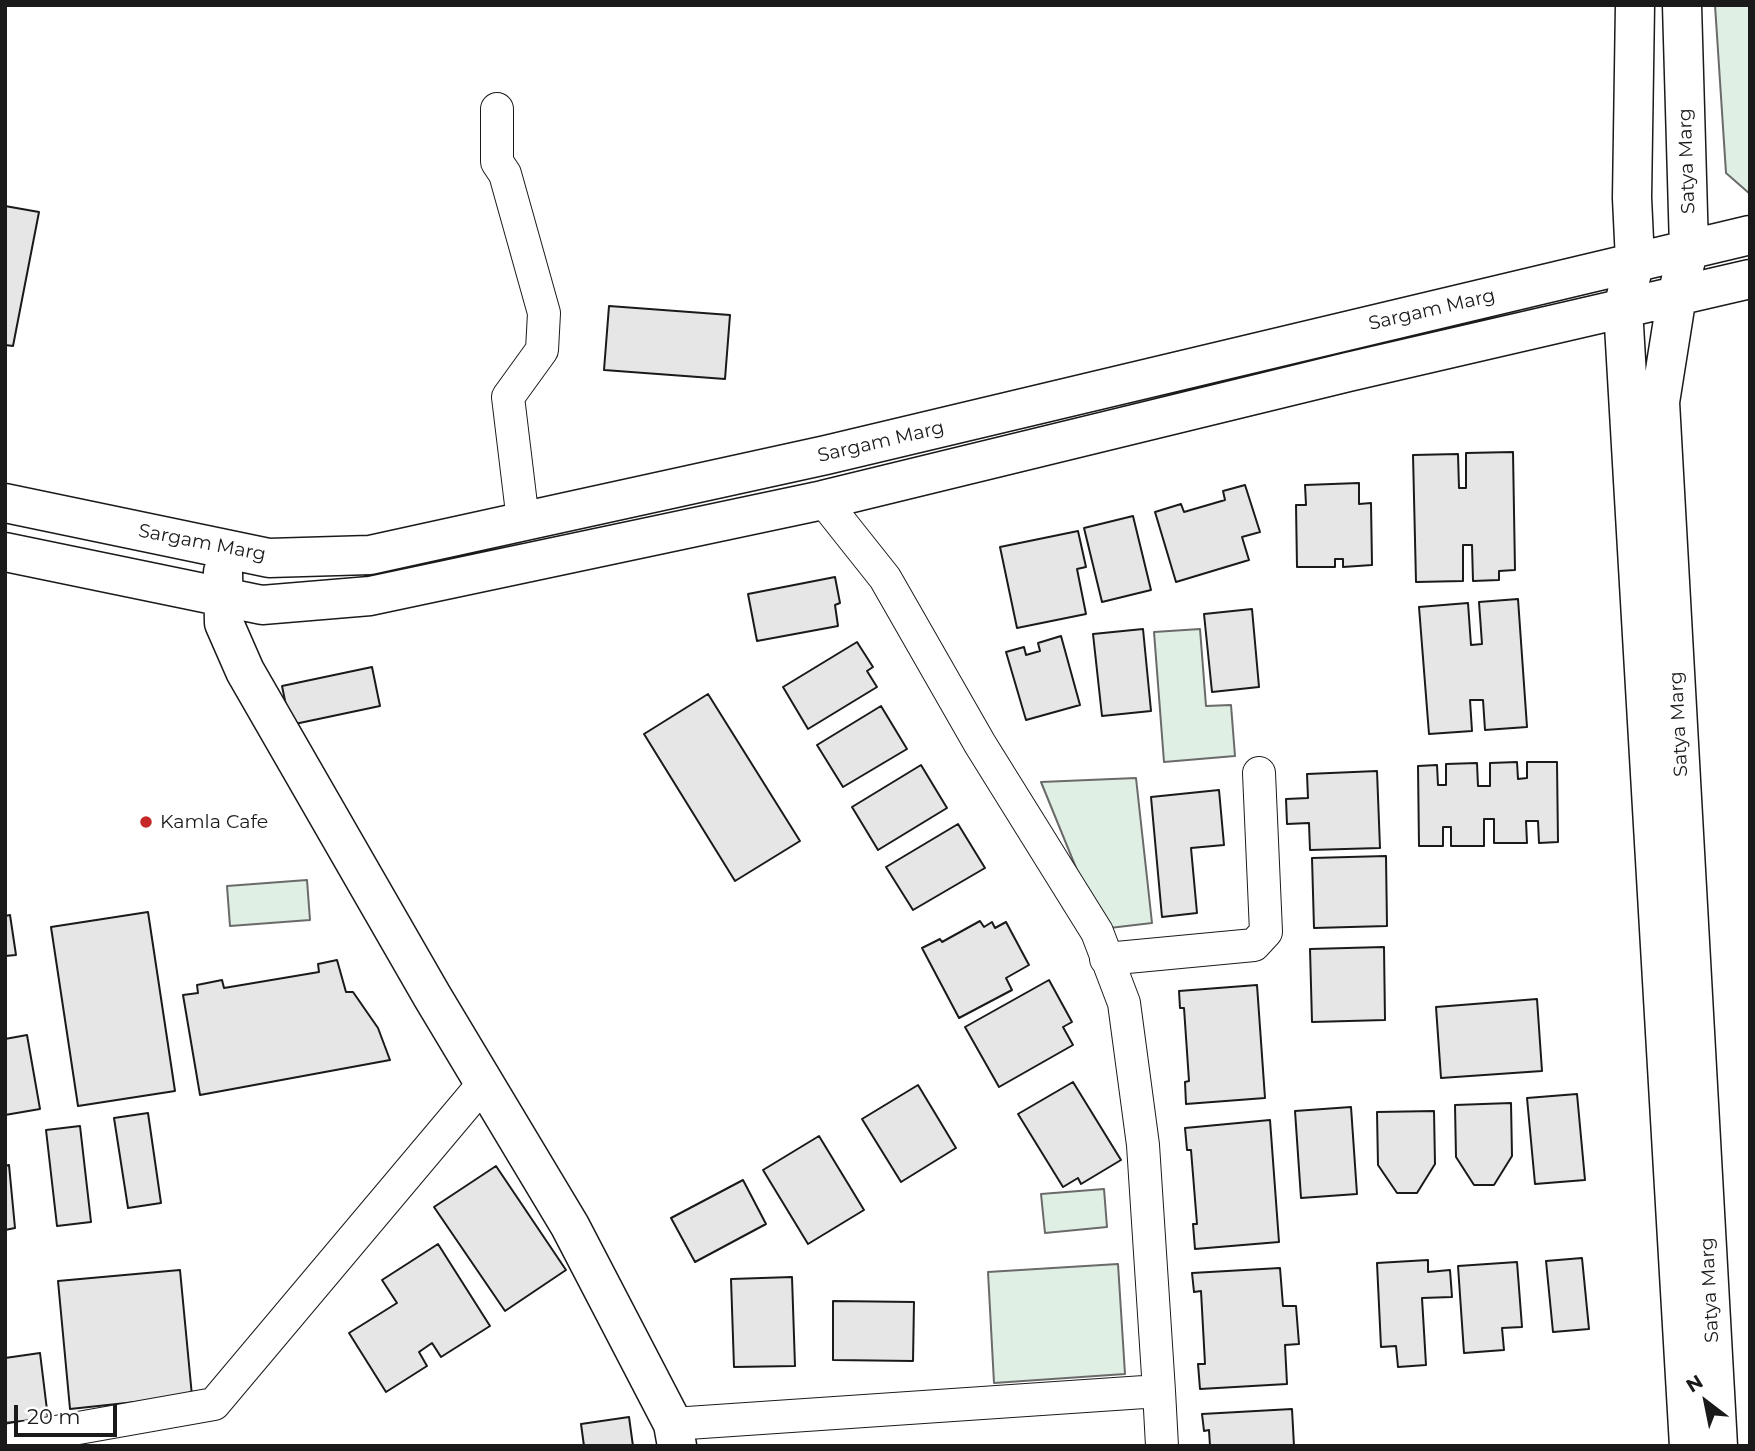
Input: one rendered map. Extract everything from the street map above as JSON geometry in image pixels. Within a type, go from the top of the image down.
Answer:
[{"type":"main road","name":"Satya Marg","points":[[1635,5],[1632,198],[1635,261],[1623,308],[1689,1446]]},
{"type":"main road","name":"Satya Marg","points":[[1682,5],[1689,248],[1677,295],[1660,402],[1718,1446]]},
{"type":"main road","name":"Sargam Marg","points":[[5,503],[269,558],[370,555],[839,452],[1750,235]]},
{"type":"main road","points":[[5,552],[262,606],[370,596],[823,500],[1750,279]]},
{"type":"main road","points":[[224,549],[224,623],[245,671],[570,1226],[675,1435]]},
{"type":"street","points":[[497,108],[497,162],[505,174],[544,313],[542,350],[508,397],[523,521]]},
{"type":"street","points":[[823,500],[885,578],[980,744],[1097,932],[1124,1003],[1143,1145],[1163,1446]]},
{"type":"street","points":[[1106,959],[1254,944],[1266,932],[1259,773]]},
{"type":"street","points":[[5,1441],[214,1404],[484,1083]]},
{"type":"street","points":[[675,1435],[1159,1391]]},
{"type":"green space","points":[[1715,5],[1750,5],[1750,194],[1726,173]]},
{"type":"green space","points":[[1200,629],[1206,706],[1231,705],[1235,756],[1164,762],[1154,632]]},
{"type":"green space","points":[[1136,778],[1152,923],[1101,929],[1041,782]]},
{"type":"green space","points":[[307,880],[310,920],[230,926],[227,886]]},
{"type":"green space","points":[[1104,1189],[1107,1227],[1045,1233],[1041,1194]]},
{"type":"green space","points":[[1118,1264],[1125,1374],[994,1383],[988,1272]]},
{"type":"building","points":[[5,206],[39,212],[13,346],[5,345]]},
{"type":"building","points":[[609,306],[730,315],[725,379],[604,370]]},
{"type":"building","points":[[1513,452],[1515,570],[1499,571],[1499,580],[1473,581],[1472,545],[1463,545],[1463,581],[1416,582],[1413,455],[1458,454],[1459,488],[1466,488],[1466,453]]},
{"type":"building","points":[[1359,483],[1359,504],[1371,503],[1372,565],[1343,567],[1343,559],[1335,559],[1335,567],[1297,567],[1296,505],[1306,505],[1305,485]]},
{"type":"building","points":[[1245,485],[1260,532],[1242,537],[1249,560],[1176,582],[1155,512],[1181,504],[1184,512],[1225,500],[1223,491]]},
{"type":"building","points":[[1133,516],[1151,590],[1102,602],[1084,528]]},
{"type":"building","points":[[1078,531],[1086,567],[1077,569],[1086,614],[1017,628],[1000,547]]},
{"type":"building","points":[[835,577],[840,603],[835,605],[838,626],[757,641],[748,594]]},
{"type":"building","points":[[1518,599],[1527,727],[1485,730],[1483,700],[1470,700],[1472,731],[1429,734],[1419,607],[1468,603],[1471,645],[1482,644],[1479,602]]},
{"type":"building","points":[[1252,609],[1259,687],[1212,692],[1204,614]]},
{"type":"building","points":[[1143,629],[1151,711],[1102,716],[1093,634]]},
{"type":"building","points":[[1061,636],[1080,705],[1026,720],[1006,652],[1024,647],[1026,655],[1040,651],[1038,643]]},
{"type":"building","points":[[857,642],[873,667],[867,671],[877,687],[808,729],[783,687]]},
{"type":"building","points":[[372,667],[380,706],[290,725],[282,686]]},
{"type":"building","points":[[708,694],[800,841],[735,881],[644,734]]},
{"type":"building","points":[[881,706],[907,749],[843,787],[817,745]]},
{"type":"building","points":[[1517,762],[1518,779],[1527,778],[1527,762],[1557,762],[1558,842],[1539,843],[1538,821],[1526,821],[1527,843],[1494,843],[1494,819],[1484,819],[1484,846],[1451,846],[1451,827],[1443,827],[1443,846],[1419,846],[1418,766],[1437,765],[1438,785],[1446,785],[1446,764],[1477,763],[1478,786],[1490,786],[1490,763]]},
{"type":"building","points":[[921,765],[947,808],[878,850],[852,807]]},
{"type":"building","points":[[1377,771],[1380,848],[1310,850],[1309,823],[1287,824],[1286,799],[1308,798],[1307,774]]},
{"type":"building","points":[[1219,790],[1224,845],[1191,848],[1197,913],[1162,917],[1151,797]]},
{"type":"building","points":[[958,824],[985,868],[913,910],[886,867]]},
{"type":"building","points":[[1386,856],[1387,926],[1314,928],[1312,858]]},
{"type":"building","points":[[148,912],[175,1091],[78,1106],[51,927]]},
{"type":"building","points":[[10,915],[16,955],[5,956],[5,916]]},
{"type":"building","points":[[980,921],[984,927],[992,922],[995,928],[1006,922],[1029,965],[1006,978],[1012,990],[959,1018],[922,948],[940,939],[942,942]]},
{"type":"building","points":[[1384,947],[1385,1020],[1312,1022],[1310,949]]},
{"type":"building","points":[[337,960],[346,992],[353,992],[378,1028],[390,1060],[200,1095],[183,995],[198,993],[197,985],[222,980],[224,988],[319,972],[318,964]]},
{"type":"building","points":[[1049,980],[1072,1022],[1063,1027],[1073,1045],[999,1087],[965,1027]]},
{"type":"building","points":[[1257,985],[1265,1098],[1186,1104],[1185,1082],[1189,1081],[1184,1008],[1180,1008],[1179,991]]},
{"type":"building","points":[[1537,999],[1542,1071],[1441,1078],[1436,1007]]},
{"type":"building","points":[[27,1035],[40,1109],[5,1115],[5,1039]]},
{"type":"building","points":[[1073,1082],[1121,1160],[1081,1184],[1078,1178],[1063,1187],[1018,1114]]},
{"type":"building","points":[[918,1085],[956,1148],[901,1182],[862,1119]]},
{"type":"building","points":[[1577,1094],[1585,1180],[1535,1184],[1527,1098]]},
{"type":"building","points":[[1511,1103],[1512,1156],[1494,1185],[1474,1185],[1456,1157],[1455,1105]]},
{"type":"building","points":[[1351,1107],[1357,1194],[1301,1198],[1295,1111]]},
{"type":"building","points":[[1434,1111],[1435,1164],[1417,1193],[1397,1193],[1378,1165],[1377,1112]]},
{"type":"building","points":[[148,1113],[161,1203],[128,1208],[114,1118]]},
{"type":"building","points":[[1270,1120],[1279,1242],[1195,1249],[1193,1224],[1197,1224],[1191,1150],[1187,1150],[1185,1128]]},
{"type":"building","points":[[80,1126],[91,1222],[57,1226],[46,1130]]},
{"type":"building","points":[[819,1136],[864,1210],[808,1244],[763,1170]]},
{"type":"building","points":[[9,1165],[15,1228],[5,1230],[5,1166]]},
{"type":"building","points":[[496,1166],[566,1270],[505,1311],[434,1207]]},
{"type":"building","points":[[743,1180],[766,1224],[695,1262],[671,1218]]},
{"type":"building","points":[[438,1244],[490,1326],[441,1357],[432,1343],[419,1352],[427,1366],[386,1392],[349,1333],[397,1303],[382,1280]]},
{"type":"building","points":[[1582,1258],[1589,1329],[1553,1332],[1546,1261]]},
{"type":"building","points":[[1428,1260],[1428,1272],[1450,1270],[1452,1297],[1422,1298],[1426,1365],[1398,1367],[1396,1346],[1381,1347],[1377,1263]]},
{"type":"building","points":[[1517,1262],[1522,1327],[1502,1328],[1504,1350],[1464,1353],[1458,1266]]},
{"type":"building","points":[[1280,1268],[1283,1306],[1296,1306],[1299,1344],[1285,1345],[1287,1384],[1200,1389],[1198,1364],[1205,1364],[1201,1291],[1194,1292],[1192,1273]]},
{"type":"building","points":[[180,1270],[192,1396],[70,1409],[58,1281]]},
{"type":"building","points":[[792,1277],[795,1366],[734,1367],[731,1279]]},
{"type":"building","points":[[833,1301],[914,1302],[913,1361],[833,1360]]},
{"type":"building","points":[[40,1353],[48,1418],[5,1423],[5,1358]]},
{"type":"building","points":[[1292,1409],[1294,1446],[1210,1446],[1209,1430],[1204,1431],[1202,1414]]},
{"type":"building","points":[[629,1417],[633,1446],[584,1446],[581,1424]]},
{"type":"place","name":"Kamla Cafe","points":[[146,822]]}]
